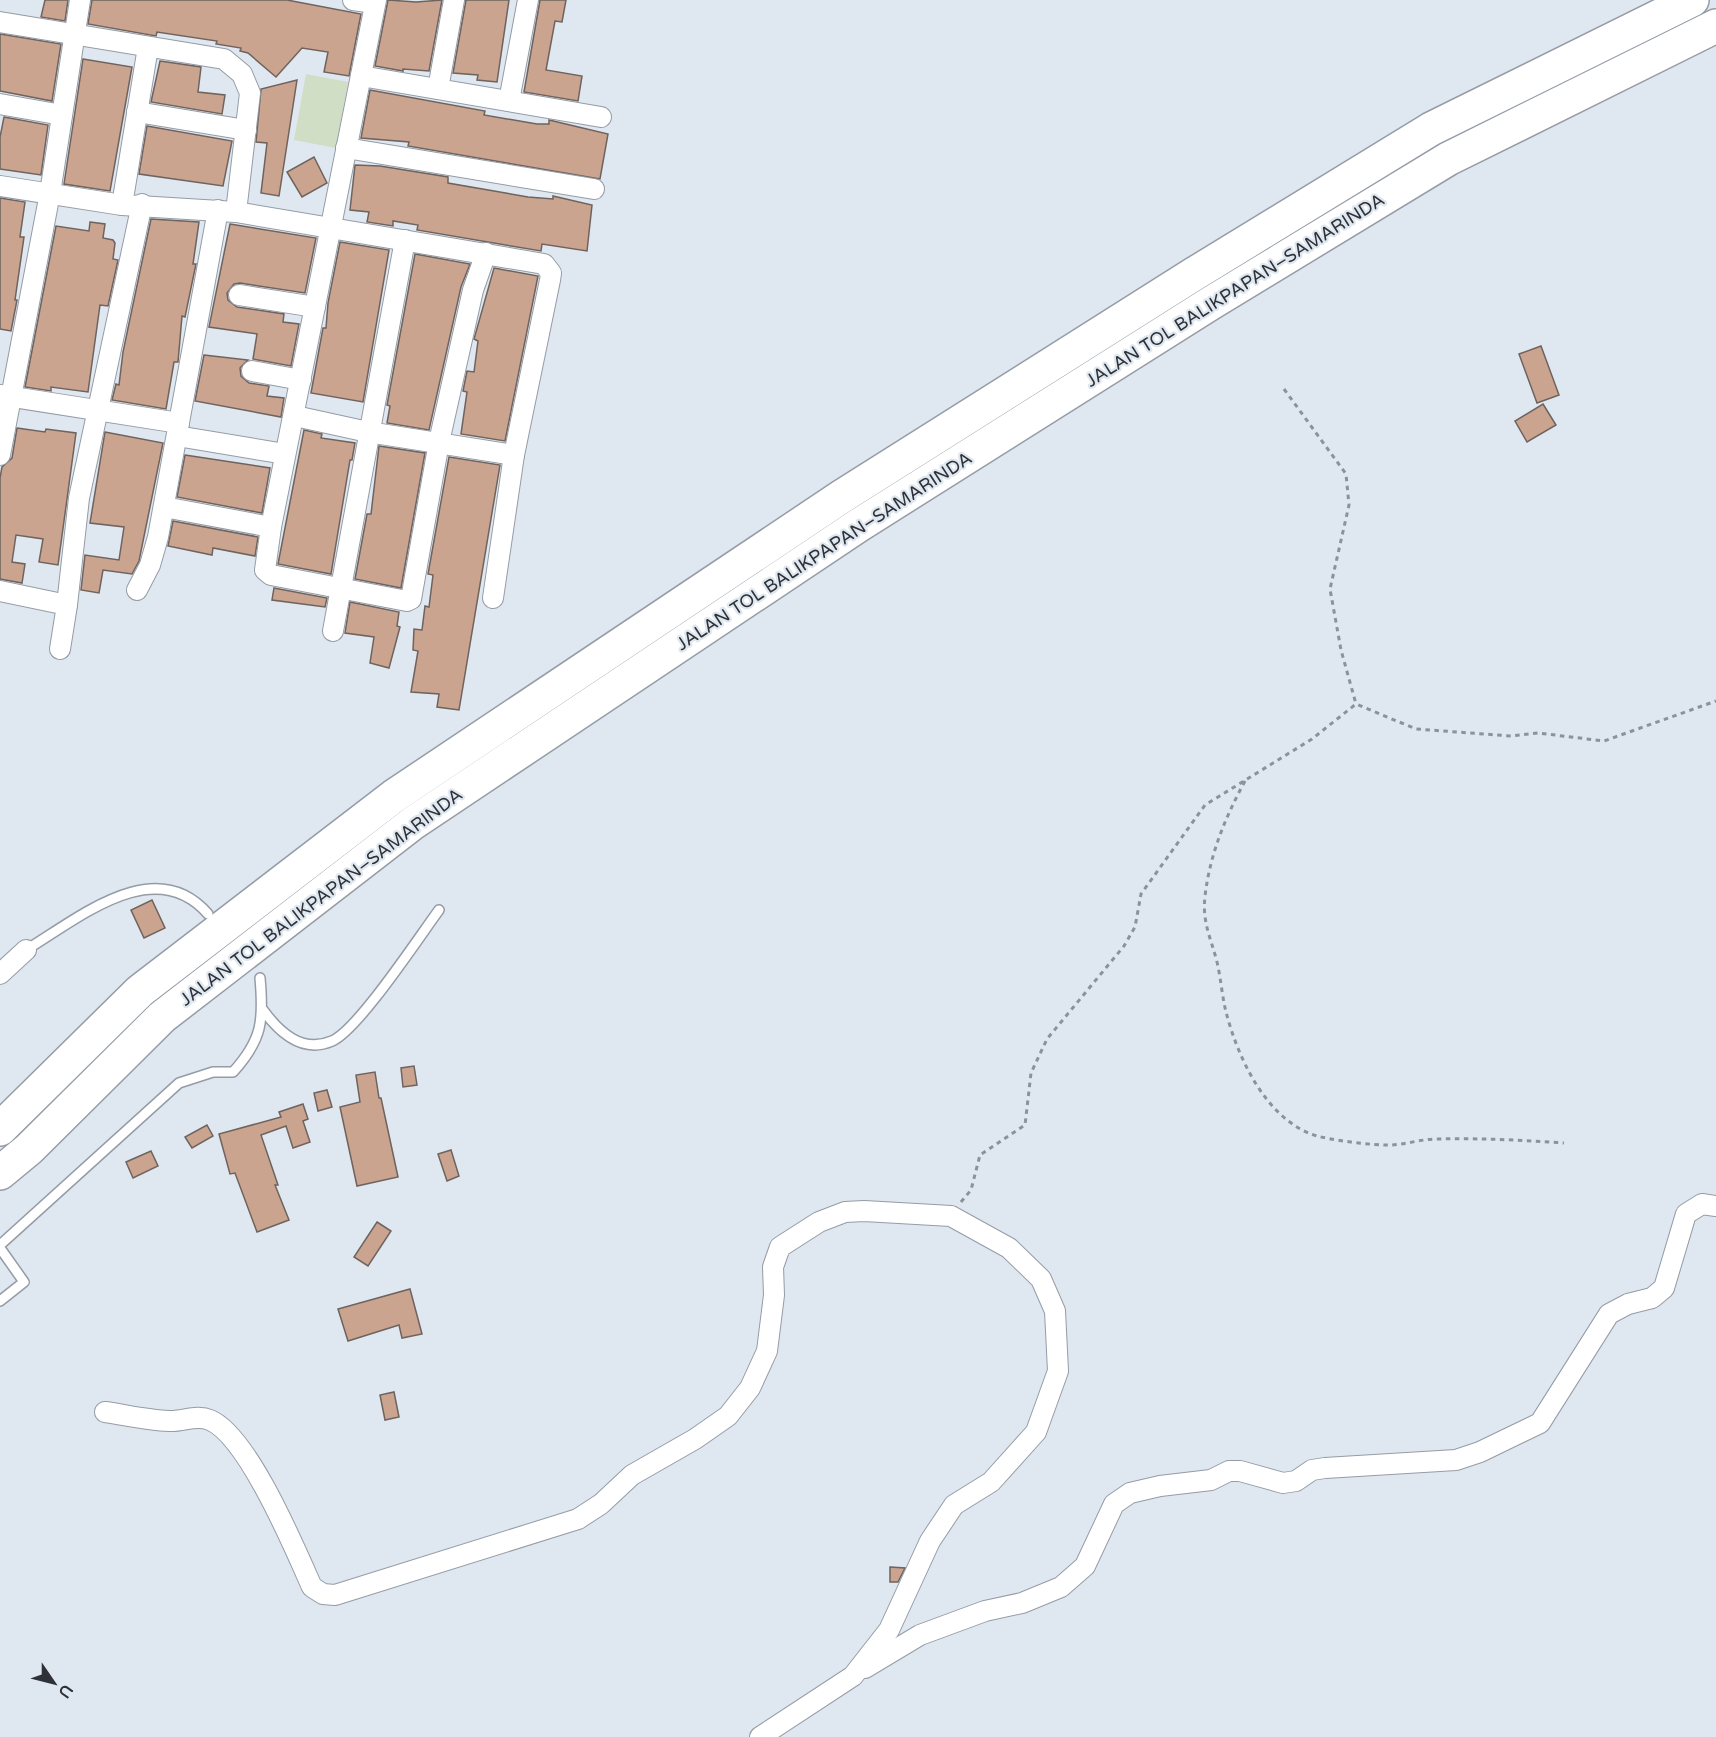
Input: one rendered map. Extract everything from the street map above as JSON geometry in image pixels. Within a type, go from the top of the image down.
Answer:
[{"type":"highway","name":"JALAN TOL BALIKPAPAN–SAMARINDA","points":[[0,1129],[140,991],[394,796],[841,496],[1194,274],[1431,129],[1692,0]]},
{"type":"highway","name":"JALAN TOL BALIKPAPAN–SAMARINDA","points":[[0,1173],[29,1149],[162,1017],[413,823],[809,558],[1211,303],[1448,159],[1716,26]]},
{"type":"street","points":[[0,455],[5,396],[50,193],[80,0]]},
{"type":"street","points":[[353,0],[375,2],[295,416],[271,527],[266,570],[271,575],[341,586],[407,601],[411,599],[439,442],[473,290],[486,253]]},
{"type":"street","points":[[438,89],[454,0]]},
{"type":"street","points":[[509,101],[528,0]]},
{"type":"street","points":[[0,22],[224,59],[242,74],[250,93],[246,130],[178,430],[164,507],[150,565],[137,590]]},
{"type":"street","points":[[122,205],[148,47]]},
{"type":"street","points":[[361,76],[601,117]]},
{"type":"street","points":[[0,104],[62,115]]},
{"type":"street","points":[[137,112],[246,130]]},
{"type":"street","points":[[346,148],[594,189]]},
{"type":"street","points":[[0,186],[122,205],[142,204],[227,211],[331,226],[544,264],[551,273],[514,454],[493,598]]},
{"type":"street","points":[[60,649],[79,498],[142,204]]},
{"type":"street","points":[[333,631],[405,240]]},
{"type":"street","points":[[239,295],[315,308]]},
{"type":"street","points":[[252,371],[301,380]]},
{"type":"street","points":[[5,396],[96,412],[285,454]]},
{"type":"street","points":[[295,416],[368,432],[514,454]]},
{"type":"street","points":[[164,507],[271,527]]},
{"type":"street","points":[[0,591],[67,604]]},
{"type":"street","points":[[0,974],[26,950]]},
{"type":"street","points":[[760,1737],[920,1635],[985,1611],[1022,1603],[1061,1587],[1084,1566],[1114,1504],[1130,1493],[1160,1486],[1211,1480],[1229,1471],[1240,1471],[1283,1483],[1296,1480],[1312,1470],[1325,1468],[1455,1460],[1528,1430],[1548,1413],[1609,1314],[1628,1304],[1652,1298],[1664,1287],[1686,1214],[1702,1204],[1716,1206]]},
{"type":"street","points":[[105,1412],[173,1422],[196,1417],[210,1419],[220,1427],[252,1466],[267,1492],[312,1587],[323,1594],[335,1595],[578,1519],[600,1504],[632,1475],[695,1439],[728,1416],[750,1388],[767,1351],[774,1295],[773,1267],[780,1247],[790,1238],[819,1222],[845,1212],[886,1211],[951,1216],[1009,1248],[1041,1279],[1055,1311],[1058,1371],[1036,1432],[991,1482],[954,1505],[930,1541],[889,1630],[853,1676]]},
{"type":"lane","points":[[26,950],[105,902],[140,889],[172,889],[196,901],[208,914]]},
{"type":"lane","points":[[263,1010],[279,1031],[304,1045],[332,1041],[354,1023],[439,910]]},
{"type":"lane","points":[[0,1301],[24,1282],[0,1247],[179,1083],[213,1072],[233,1072],[252,1051],[263,1010],[260,978]]},
{"type":"path","points":[[1284,389],[1346,474],[1349,505],[1330,589],[1341,650],[1356,704]]},
{"type":"path","points":[[1356,704],[1416,729],[1511,736],[1538,733],[1604,741],[1716,701]]},
{"type":"path","points":[[951,1216],[971,1190],[980,1155],[1025,1125],[1032,1074],[1047,1039],[1124,946],[1135,927],[1141,894],[1205,805],[1312,739],[1356,704]]},
{"type":"path","points":[[1246,780],[1220,831],[1205,898],[1206,925],[1209,943],[1216,960],[1226,1011],[1238,1045],[1263,1093],[1278,1113],[1312,1134],[1391,1145],[1435,1139],[1513,1139],[1564,1143]]},
{"type":"green space","points":[[306,74],[348,82],[336,148],[294,140]]},
{"type":"building","points":[[45,0],[68,0],[65,21],[41,17]]},
{"type":"building","points":[[92,0],[287,0],[361,14],[349,76],[324,72],[328,52],[302,48],[276,77],[248,53],[240,51],[241,48],[216,44],[217,41],[157,32],[156,36],[88,24]]},
{"type":"building","points":[[388,0],[416,2],[442,0],[429,71],[403,69],[403,71],[375,66]]},
{"type":"building","points":[[466,0],[509,0],[497,82],[477,80],[478,75],[453,73]]},
{"type":"building","points":[[540,0],[566,0],[562,22],[555,21],[546,70],[582,76],[578,101],[524,92]]},
{"type":"building","points":[[0,34],[61,44],[52,101],[0,91]]},
{"type":"building","points":[[83,59],[132,67],[110,191],[64,184]]},
{"type":"building","points":[[160,61],[201,67],[198,92],[225,95],[222,114],[151,102]]},
{"type":"building","points":[[297,80],[279,196],[261,193],[267,143],[256,142],[261,89]]},
{"type":"building","points":[[370,90],[485,111],[484,115],[537,124],[549,124],[549,120],[608,134],[600,179],[408,146],[409,142],[361,138]]},
{"type":"building","points":[[4,117],[48,125],[41,175],[0,169],[0,137]]},
{"type":"building","points":[[147,126],[232,141],[223,186],[139,174]]},
{"type":"building","points":[[314,157],[327,183],[302,197],[287,172]]},
{"type":"building","points":[[355,165],[380,166],[448,177],[448,183],[528,197],[553,199],[553,196],[592,205],[587,251],[542,244],[541,251],[417,230],[418,225],[393,221],[393,226],[367,222],[369,212],[350,210]]},
{"type":"building","points":[[0,198],[25,202],[20,237],[24,237],[11,331],[0,329]]},
{"type":"building","points":[[151,219],[199,222],[193,264],[196,264],[185,317],[182,316],[178,362],[174,362],[166,409],[112,400],[116,384],[119,385],[123,352]]},
{"type":"building","points":[[90,222],[105,224],[103,238],[113,240],[115,243],[113,259],[118,260],[108,306],[100,305],[88,392],[51,387],[51,391],[25,387],[56,226],[89,231]]},
{"type":"building","points":[[230,224],[316,238],[305,293],[240,283],[234,284],[227,293],[228,300],[237,307],[284,314],[283,322],[299,324],[291,366],[253,359],[257,334],[209,327]]},
{"type":"building","points":[[340,242],[389,250],[363,402],[311,393],[323,328],[326,328],[328,303]]},
{"type":"building","points":[[415,254],[470,264],[461,287],[429,430],[387,423],[390,406],[387,405]]},
{"type":"building","points":[[494,268],[538,276],[505,441],[461,434],[467,392],[463,391],[467,371],[474,372],[478,341],[474,339]]},
{"type":"building","points":[[1541,346],[1559,395],[1537,403],[1519,354]]},
{"type":"building","points":[[204,355],[248,360],[240,368],[241,376],[249,383],[269,386],[267,396],[284,398],[281,417],[195,401]]},
{"type":"building","points":[[1543,404],[1556,425],[1527,442],[1515,421]]},
{"type":"building","points":[[17,428],[76,433],[58,565],[39,562],[43,539],[16,535],[12,562],[25,564],[22,583],[0,579],[0,478],[2,467],[12,458]]},
{"type":"building","points":[[304,430],[322,434],[321,438],[355,443],[352,460],[350,460],[331,574],[278,564]]},
{"type":"building","points":[[105,432],[163,443],[139,561],[132,574],[103,570],[99,593],[81,590],[85,555],[119,560],[124,527],[90,523]]},
{"type":"building","points":[[379,446],[425,453],[401,588],[355,579],[367,514],[371,514]]},
{"type":"building","points":[[185,455],[270,468],[262,513],[177,497]]},
{"type":"building","points":[[449,457],[500,465],[459,710],[437,707],[439,694],[411,692],[418,651],[413,650],[414,629],[422,630],[425,606],[429,607],[433,575],[428,574]]},
{"type":"building","points":[[173,521],[258,537],[255,556],[213,548],[212,555],[168,546]]},
{"type":"building","points":[[274,588],[327,598],[325,607],[272,600]]},
{"type":"building","points":[[350,602],[399,612],[397,626],[400,627],[389,668],[370,663],[374,637],[345,633]]},
{"type":"building","points":[[152,900],[165,928],[144,938],[131,910]]},
{"type":"building","points":[[414,1066],[417,1085],[403,1087],[401,1068]]},
{"type":"building","points":[[375,1072],[398,1177],[357,1186],[340,1107],[360,1102],[356,1075]]},
{"type":"building","points":[[327,1090],[332,1107],[318,1111],[314,1093]]},
{"type":"building","points":[[303,1104],[308,1119],[303,1121],[310,1142],[293,1148],[286,1126],[261,1135],[278,1185],[275,1185],[289,1220],[257,1232],[235,1173],[230,1174],[219,1134],[281,1117],[279,1112]]},
{"type":"building","points":[[207,1125],[213,1136],[192,1148],[185,1137]]},
{"type":"building","points":[[451,1150],[459,1176],[447,1181],[438,1154]]},
{"type":"building","points":[[151,1151],[158,1166],[133,1178],[126,1162]]},
{"type":"building","points":[[377,1222],[391,1231],[368,1266],[354,1257]]},
{"type":"building","points":[[410,1289],[422,1334],[402,1338],[399,1325],[348,1341],[338,1309]]},
{"type":"building","points":[[394,1392],[399,1417],[385,1420],[380,1395]]},
{"type":"building","points":[[890,1567],[905,1568],[898,1582],[890,1582]]}]
